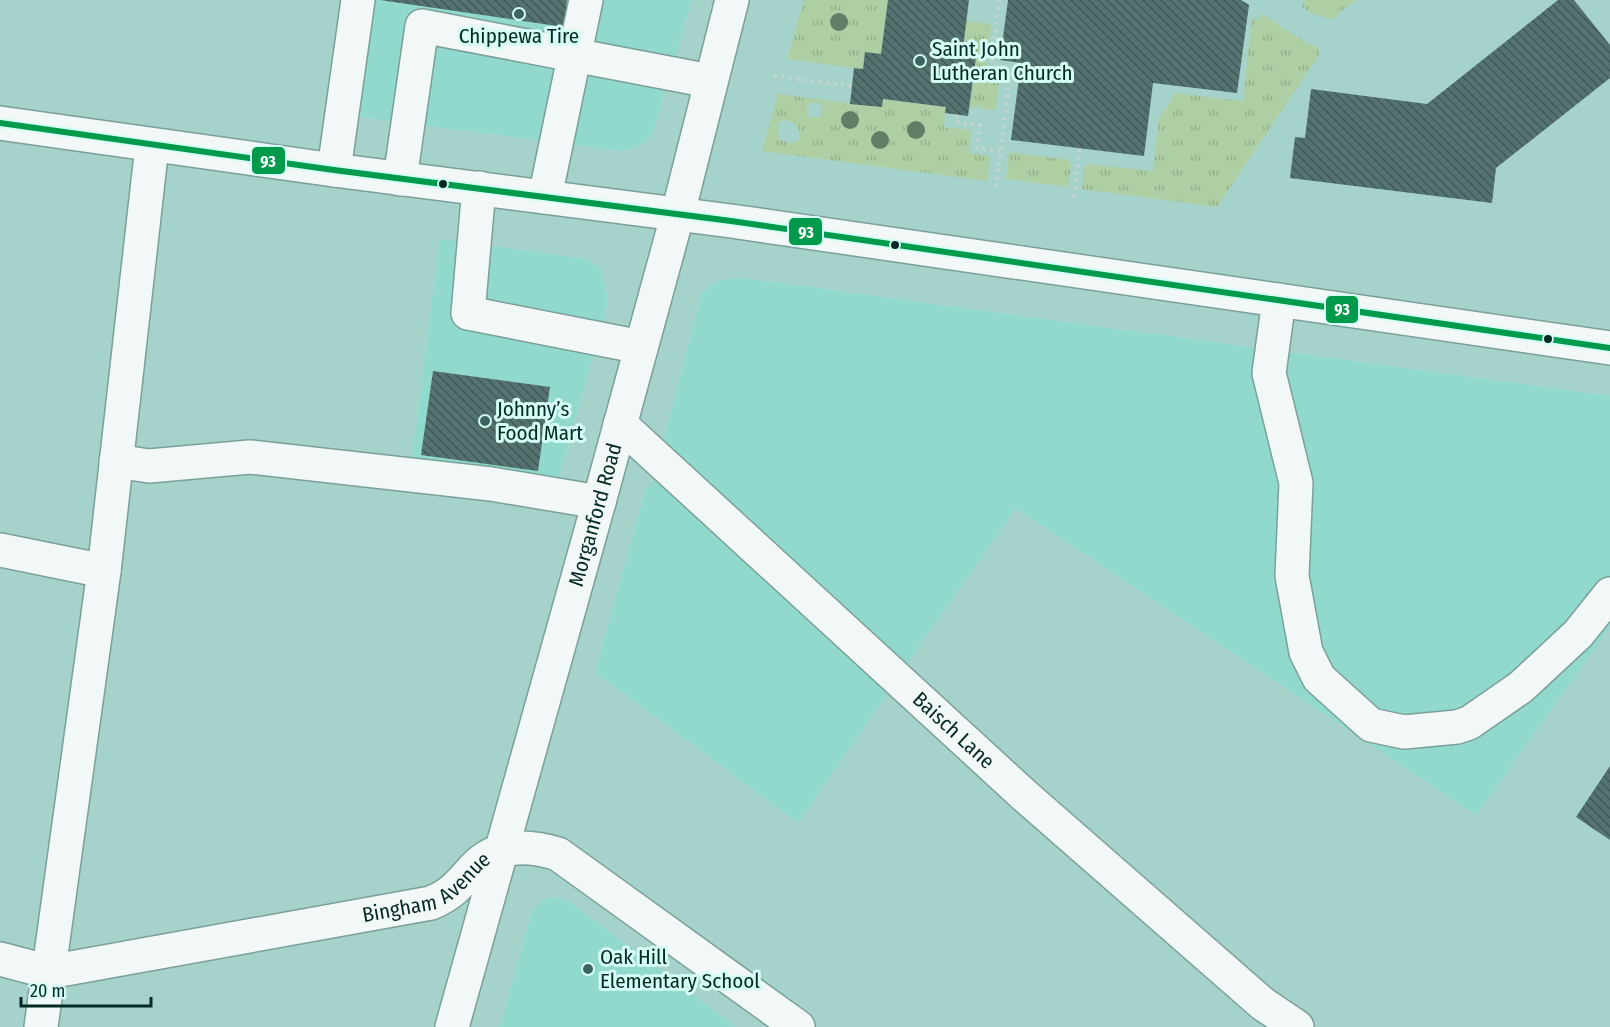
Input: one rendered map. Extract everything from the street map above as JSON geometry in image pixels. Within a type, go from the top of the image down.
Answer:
[{"type":"street","points":[[334,170],[358,0]]},
{"type":"street","points":[[545,197],[586,0]]},
{"type":"street","name":"Morganford Road","points":[[452,1027],[678,213],[732,0]]},
{"type":"street","points":[[400,179],[422,26],[710,81]]},
{"type":"street","points":[[0,123],[400,179],[678,213],[1610,348]]},
{"type":"street","points":[[42,1027],[104,571],[152,146]]},
{"type":"street","points":[[479,188],[468,313],[641,347]]},
{"type":"street","points":[[1279,300],[1269,373],[1296,483],[1292,576],[1306,652],[1319,678],[1371,724],[1404,732],[1457,728],[1469,723],[1521,687],[1578,634],[1610,594]]},
{"type":"street","name":"Baisch Lane","points":[[620,424],[1024,795],[1263,1004],[1297,1027]]},
{"type":"street","points":[[116,461],[149,466],[250,457],[491,484],[599,502]]},
{"type":"street","points":[[0,550],[104,571]]},
{"type":"street","name":"Bingham Avenue","points":[[0,959],[49,972],[431,903],[446,897],[461,885],[475,867],[490,854],[502,849],[541,849],[558,854],[798,1027]]},
{"type":"path","points":[[996,187],[1010,76],[992,61],[999,0]]},
{"type":"path","points":[[774,76],[852,86]]},
{"type":"path","points":[[957,115],[956,122],[980,125],[978,148],[1000,151]]},
{"type":"path","points":[[1074,197],[1080,148]]},
{"type":"shaded area","points":[[367,0],[692,0],[653,132],[645,142],[635,148],[621,151],[352,116]]},
{"type":"shaded area","points":[[440,239],[588,259],[601,270],[607,294],[607,306],[556,487],[411,464]]},
{"type":"shaded area","points":[[743,278],[1610,396],[1610,627],[1476,815],[1016,508],[906,665],[663,443],[702,292],[724,280]]},
{"type":"shaded area","points":[[654,481],[660,483],[889,691],[798,823],[595,672],[646,488]]},
{"type":"shaded area","name":"Oak Hill Elementary School","points":[[553,897],[567,900],[736,1027],[500,1027],[532,911],[541,901]]},
{"type":"green space","points":[[804,0],[888,0],[881,54],[866,52],[863,69],[787,59]]},
{"type":"green space","points":[[1306,0],[1334,11],[1348,0],[1356,0],[1332,19],[1312,14],[1301,6]]},
{"type":"green space","points":[[1309,0],[1348,0],[1335,11],[1319,7]]},
{"type":"green space","points":[[1263,14],[1301,40],[1318,48],[1320,54],[1217,207],[1082,189],[1084,167],[1089,164],[1153,171],[1159,117],[1167,108],[1174,93],[1243,101],[1252,17],[1257,21]]},
{"type":"green space","points":[[966,21],[992,24],[986,64],[999,81],[996,110],[983,110],[979,106],[969,109],[977,50],[963,48]]},
{"type":"green space","points":[[778,94],[882,107],[883,99],[946,107],[944,127],[971,130],[969,153],[990,156],[987,181],[762,151]],"holes":[[[810,103],[821,104],[822,114],[820,117],[808,117],[807,107]],[[784,120],[797,126],[799,140],[791,143],[780,140],[777,128],[779,122]]]},
{"type":"green space","points":[[1009,152],[1069,160],[1071,164],[1068,187],[1006,179]]},
{"type":"building","name":"Chippewa Tire","points":[[380,0],[567,0],[564,27]]},
{"type":"building","name":"Saint John Lutheran Church","points":[[888,0],[969,0],[963,48],[977,50],[968,116],[945,113],[946,107],[883,99],[882,107],[850,104],[854,68],[863,69],[865,52],[881,54]]},
{"type":"building","points":[[1008,0],[1241,0],[1249,5],[1237,93],[1153,83],[1144,156],[1011,140],[1021,63],[1000,60]]},
{"type":"building","points":[[1558,0],[1574,0],[1610,45],[1610,78],[1496,168],[1492,203],[1290,178],[1295,137],[1305,138],[1311,89],[1427,104]]},
{"type":"building","name":"Johnny’s Food Mart","points":[[433,371],[550,387],[538,471],[421,455]]},
{"type":"building","points":[[1610,766],[1610,840],[1576,817]]},
{"type":"transit line","name":"93","points":[[0,123],[334,170],[731,221],[1610,348]]},
{"type":"place","name":"Chippewa Tire","points":[[519,14]]},
{"type":"place","name":"Saint John Lutheran Church","points":[[920,61]]},
{"type":"place","name":"Johnny’s Food Mart","points":[[485,421]]},
{"type":"place","name":"Oak Hill Elementary School","points":[[588,969]]}]
